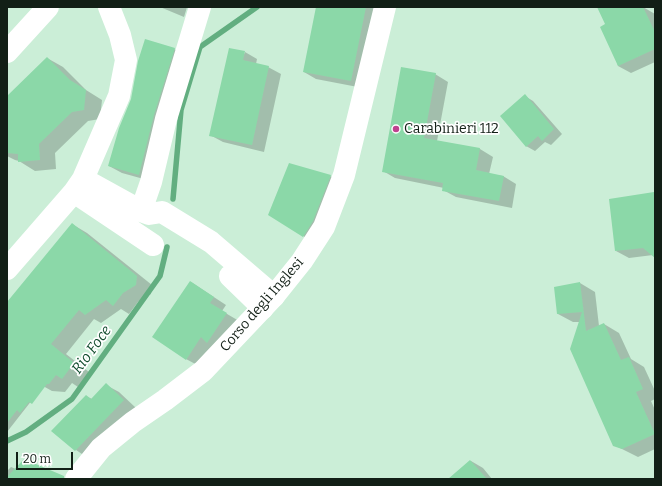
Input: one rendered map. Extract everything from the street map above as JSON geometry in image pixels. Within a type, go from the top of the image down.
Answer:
[{"type":"street","points":[[7,52],[48,7]]},
{"type":"street","points":[[7,269],[78,186],[119,96],[126,60],[110,7]]},
{"type":"street","points":[[145,212],[166,119],[200,7]]},
{"type":"street","name":"Corso degli Inglesi","points":[[76,479],[101,448],[133,422],[203,371],[269,302],[302,261],[324,227],[344,175],[385,7]]},
{"type":"street","points":[[78,186],[145,212],[162,212],[212,242],[269,302]]},
{"type":"street","points":[[78,186],[153,245]]},
{"type":"building","points":[[316,7],[366,7],[351,81],[303,72]]},
{"type":"building","points":[[597,7],[643,7],[655,32],[655,49],[618,66],[600,27],[605,24]]},
{"type":"building","points":[[145,39],[175,48],[154,115],[139,175],[108,166],[119,128],[131,99],[138,61]]},
{"type":"building","points":[[229,48],[245,51],[243,60],[269,66],[252,145],[209,136]]},
{"type":"building","points":[[47,57],[70,80],[86,90],[84,110],[72,112],[39,144],[40,160],[18,162],[18,154],[7,153],[7,96]]},
{"type":"building","points":[[401,67],[436,73],[424,138],[480,148],[476,170],[504,176],[499,201],[442,191],[443,183],[382,172]]},
{"type":"building","points":[[525,94],[554,129],[542,141],[538,136],[526,147],[500,116]]},
{"type":"building","points":[[289,163],[331,175],[313,221],[303,237],[268,215]]},
{"type":"building","points":[[654,192],[655,258],[643,248],[615,251],[609,199]]},
{"type":"building","points":[[72,223],[137,276],[136,285],[123,293],[113,306],[106,300],[85,315],[79,310],[51,344],[74,363],[62,379],[56,375],[32,404],[29,402],[20,413],[17,410],[7,423],[7,302]]},
{"type":"building","points":[[190,281],[214,297],[210,303],[227,313],[207,343],[201,337],[186,360],[152,337]]},
{"type":"building","points":[[580,282],[586,331],[604,323],[621,360],[629,357],[643,389],[636,392],[655,434],[622,449],[613,446],[570,349],[582,312],[557,314],[554,287]]},
{"type":"building","points":[[106,383],[124,400],[75,451],[51,431],[86,395],[91,399]]},
{"type":"building","points":[[24,459],[64,476],[64,479],[7,479],[7,477]]},
{"type":"building","points":[[470,460],[487,479],[448,479]]},
{"type":"waterway","name":"Rio Foce","points":[[173,199],[181,110],[200,47],[257,7]]},
{"type":"waterway","name":"Rio Foce","points":[[7,441],[26,432],[72,399],[160,276],[167,247]]},
{"type":"place","name":"Carabinieri 112","points":[[396,129]]}]
